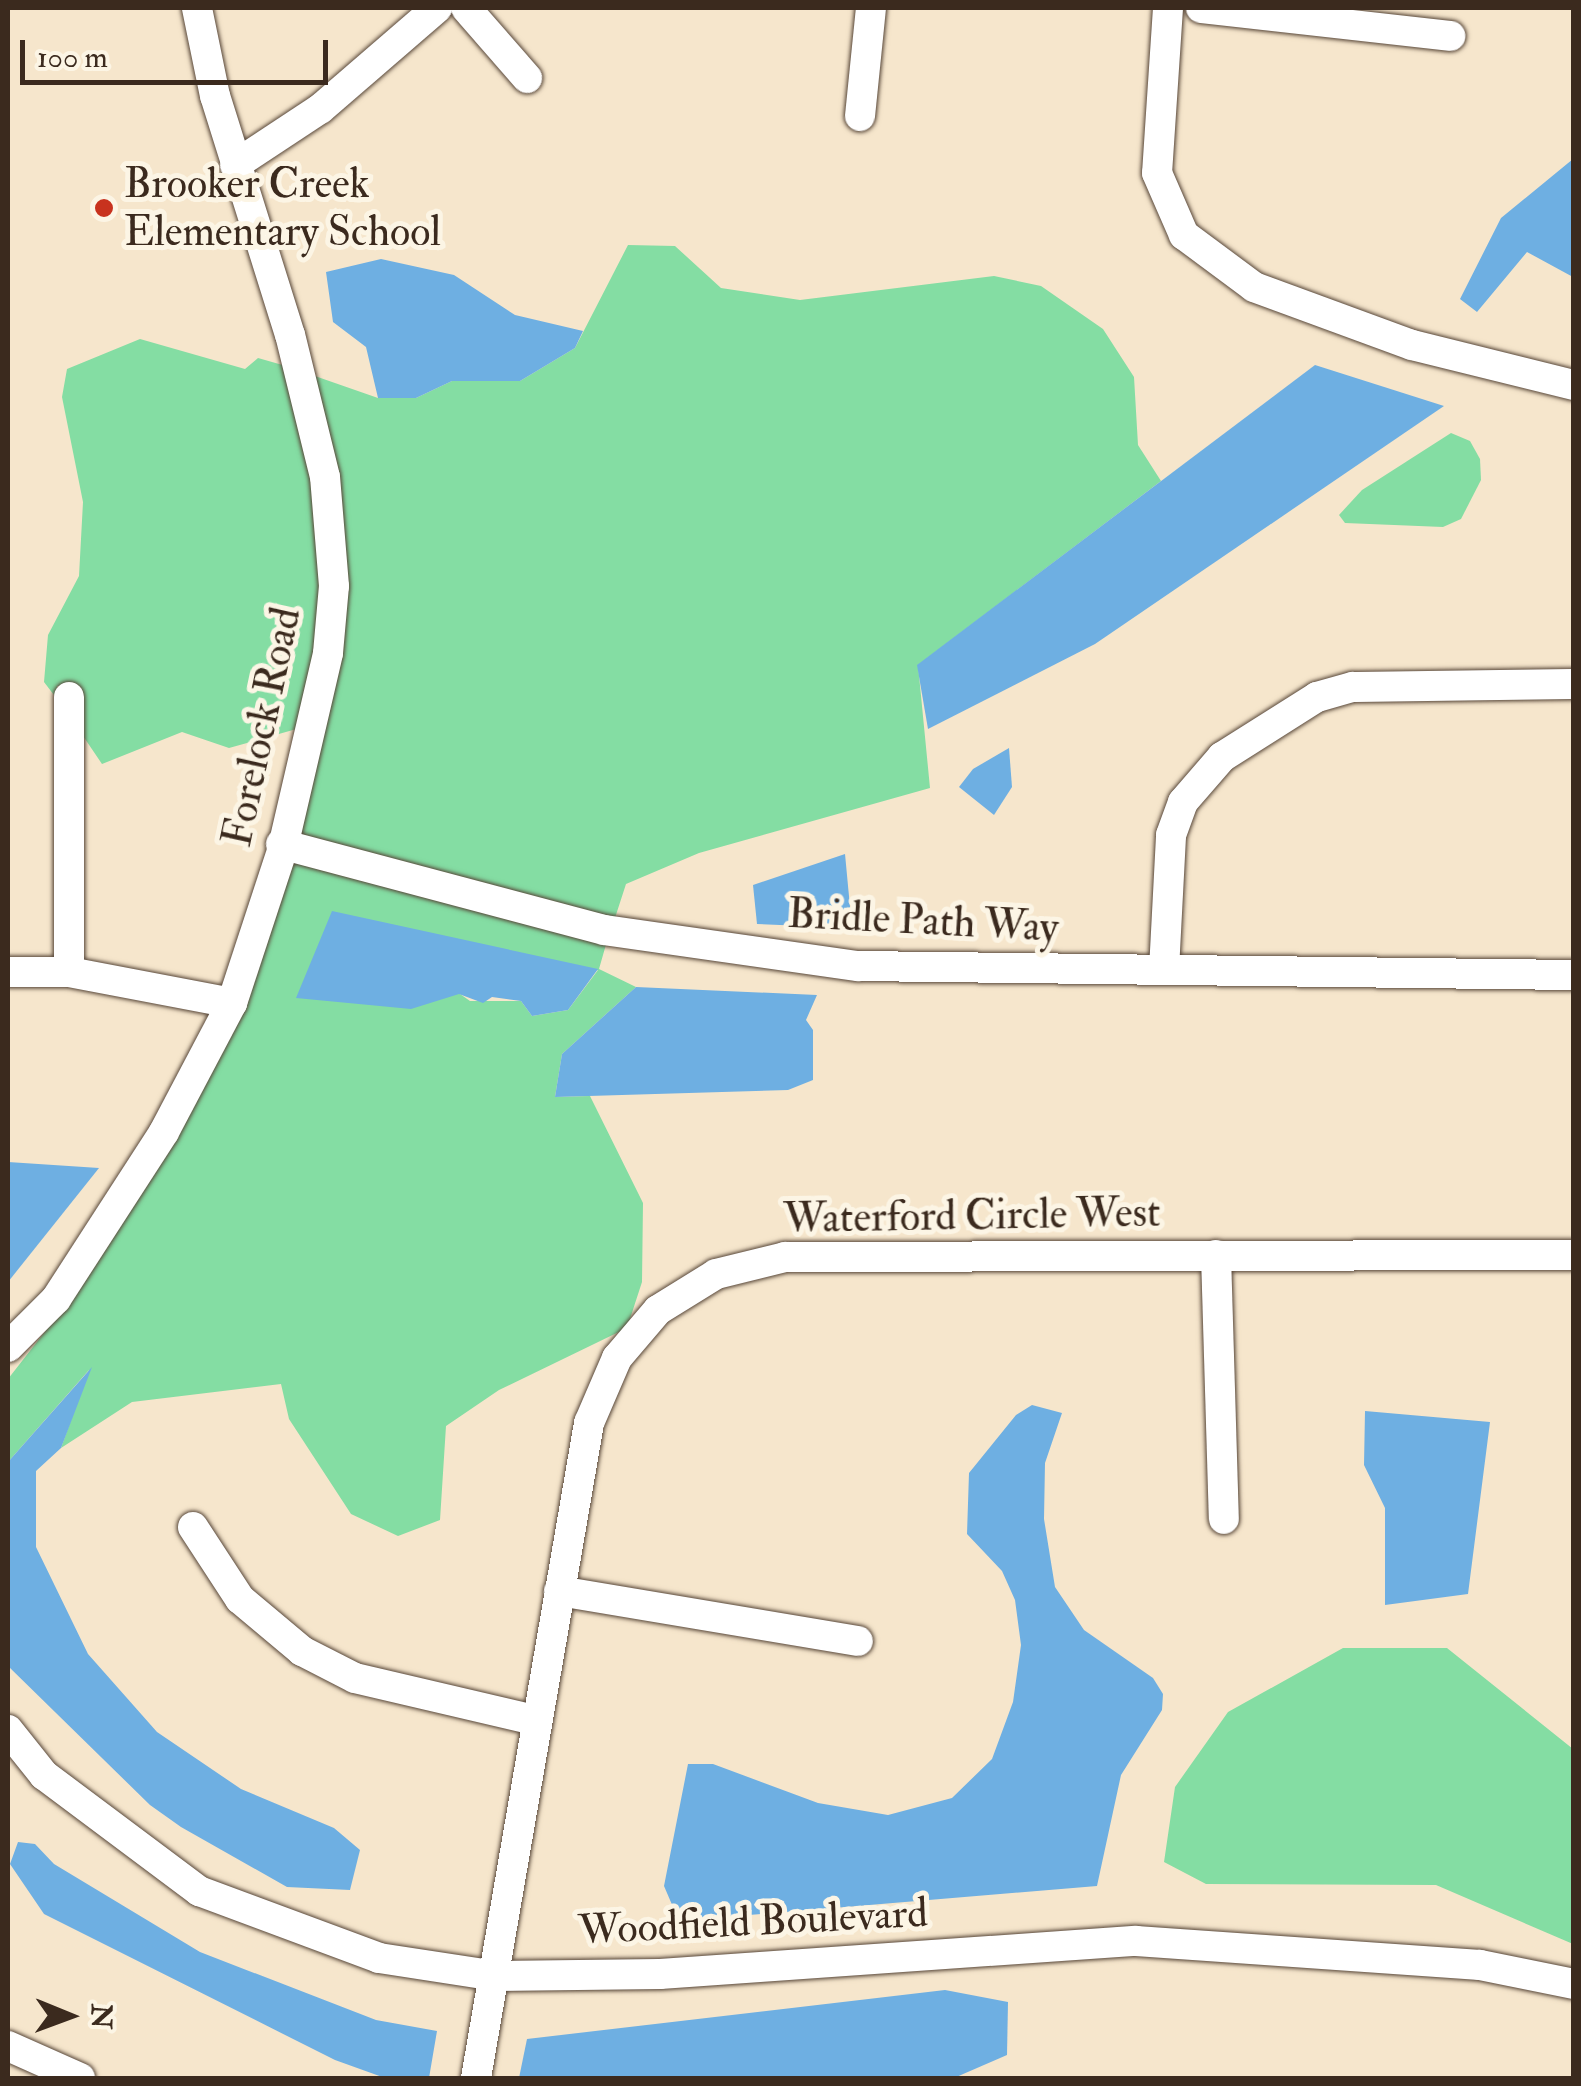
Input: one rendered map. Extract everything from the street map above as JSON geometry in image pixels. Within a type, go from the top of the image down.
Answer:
[{"type":"street","name":"Forelock Road","points":[[8,1347],[56,1299],[164,1132],[232,1003],[282,844],[328,653],[334,586],[325,477],[290,335],[235,165],[197,8]]},
{"type":"street","points":[[235,165],[320,109],[437,8]]},
{"type":"street","points":[[466,8],[526,78]]},
{"type":"street","points":[[860,116],[870,8]]},
{"type":"street","points":[[1168,8],[1157,173],[1184,235],[1254,287],[1412,345],[1574,385]]},
{"type":"street","points":[[1201,8],[1450,36]]},
{"type":"street","points":[[1164,970],[1171,836],[1182,802],[1222,757],[1317,697],[1354,686],[1574,684]]},
{"type":"street","points":[[69,697],[69,972]]},
{"type":"street","name":"Bridle Path Way","points":[[282,844],[604,930],[695,946],[858,966],[1574,975]]},
{"type":"street","points":[[8,972],[69,972],[232,1003]]},
{"type":"street","points":[[1216,1255],[1224,1520]]},
{"type":"street","name":"Waterford Circle West","points":[[476,2078],[496,1976],[534,1720],[589,1423],[617,1358],[658,1310],[716,1274],[785,1257],[1574,1255]]},
{"type":"street","points":[[193,1527],[240,1600],[302,1652],[355,1678],[534,1720]]},
{"type":"street","points":[[559,1590],[858,1641]]},
{"type":"street","name":"Woodfield Boulevard","points":[[8,1730],[44,1776],[199,1891],[378,1958],[496,1976],[660,1974],[1136,1941],[1480,1965],[1574,1984]]},
{"type":"street","points":[[8,2046],[80,2078]]},
{"type":"green space","points":[[628,245],[675,246],[721,288],[800,300],[994,276],[1041,286],[1103,329],[1134,377],[1138,445],[1161,481],[918,665],[930,788],[699,853],[626,884],[614,921],[296,837],[339,655],[312,375],[378,398],[416,398],[452,381],[520,381],[575,348]]},
{"type":"green space","points":[[140,339],[245,369],[258,358],[286,366],[313,479],[322,585],[316,651],[300,728],[229,748],[182,732],[102,764],[81,733],[81,687],[57,686],[57,699],[44,682],[48,635],[79,576],[83,502],[62,397],[67,369]]},
{"type":"green space","points":[[1451,433],[1470,441],[1480,459],[1481,480],[1461,519],[1443,527],[1345,523],[1339,515],[1362,490]]},
{"type":"green space","points":[[292,858],[607,941],[599,969],[636,987],[562,1054],[555,1097],[590,1096],[643,1203],[642,1282],[627,1328],[499,1390],[446,1426],[440,1520],[398,1536],[351,1514],[289,1419],[281,1384],[132,1402],[61,1448],[89,1370],[8,1462],[8,1379],[65,1306]],"holes":[[[598,970],[568,1010],[532,1016],[521,1001],[470,1001],[460,994]]]},
{"type":"green space","points":[[1343,1648],[1447,1648],[1573,1749],[1573,1944],[1436,1885],[1206,1884],[1164,1862],[1175,1787],[1228,1712]]},
{"type":"water","points":[[1573,159],[1573,277],[1527,252],[1477,312],[1460,299],[1501,218]]},
{"type":"water","points":[[381,259],[454,275],[515,315],[583,331],[575,348],[520,381],[452,381],[416,398],[378,398],[366,347],[333,322],[326,272]]},
{"type":"water","points":[[1315,365],[1444,406],[1095,644],[928,729],[917,665]]},
{"type":"water","points":[[1009,748],[1012,787],[994,815],[959,787],[973,769]]},
{"type":"water","points":[[845,854],[852,928],[757,924],[753,885]]},
{"type":"water","points":[[332,911],[598,969],[568,1010],[532,1016],[521,1001],[492,997],[483,1003],[459,994],[411,1009],[296,998]]},
{"type":"water","points":[[636,987],[817,995],[806,1020],[813,1030],[813,1080],[788,1090],[555,1097],[562,1054]]},
{"type":"water","points":[[8,1162],[99,1168],[8,1282]]},
{"type":"water","points":[[92,1367],[61,1448],[36,1471],[36,1547],[88,1654],[157,1732],[241,1789],[334,1828],[360,1850],[350,1890],[287,1887],[181,1827],[150,1805],[8,1666],[8,1462]]},
{"type":"water","points":[[1032,1405],[1062,1413],[1045,1463],[1044,1519],[1055,1587],[1084,1630],[1153,1678],[1163,1694],[1162,1710],[1121,1775],[1097,1886],[689,1920],[673,1907],[664,1886],[688,1764],[713,1764],[818,1803],[888,1815],[952,1798],[992,1759],[1013,1702],[1021,1645],[1015,1600],[1002,1571],[967,1534],[969,1473],[1016,1415]]},
{"type":"water","points":[[1365,1411],[1490,1422],[1468,1594],[1385,1605],[1385,1508],[1364,1465]]},
{"type":"water","points":[[18,1842],[35,1844],[54,1864],[200,1952],[376,2020],[437,2031],[429,2078],[385,2078],[335,2060],[44,1914],[10,1864]]},
{"type":"water","points":[[945,1990],[1008,2002],[1007,2055],[954,2078],[519,2078],[527,2039]]},
{"type":"place","name":"Brooker Creek Elementary School","points":[[104,208]]}]
